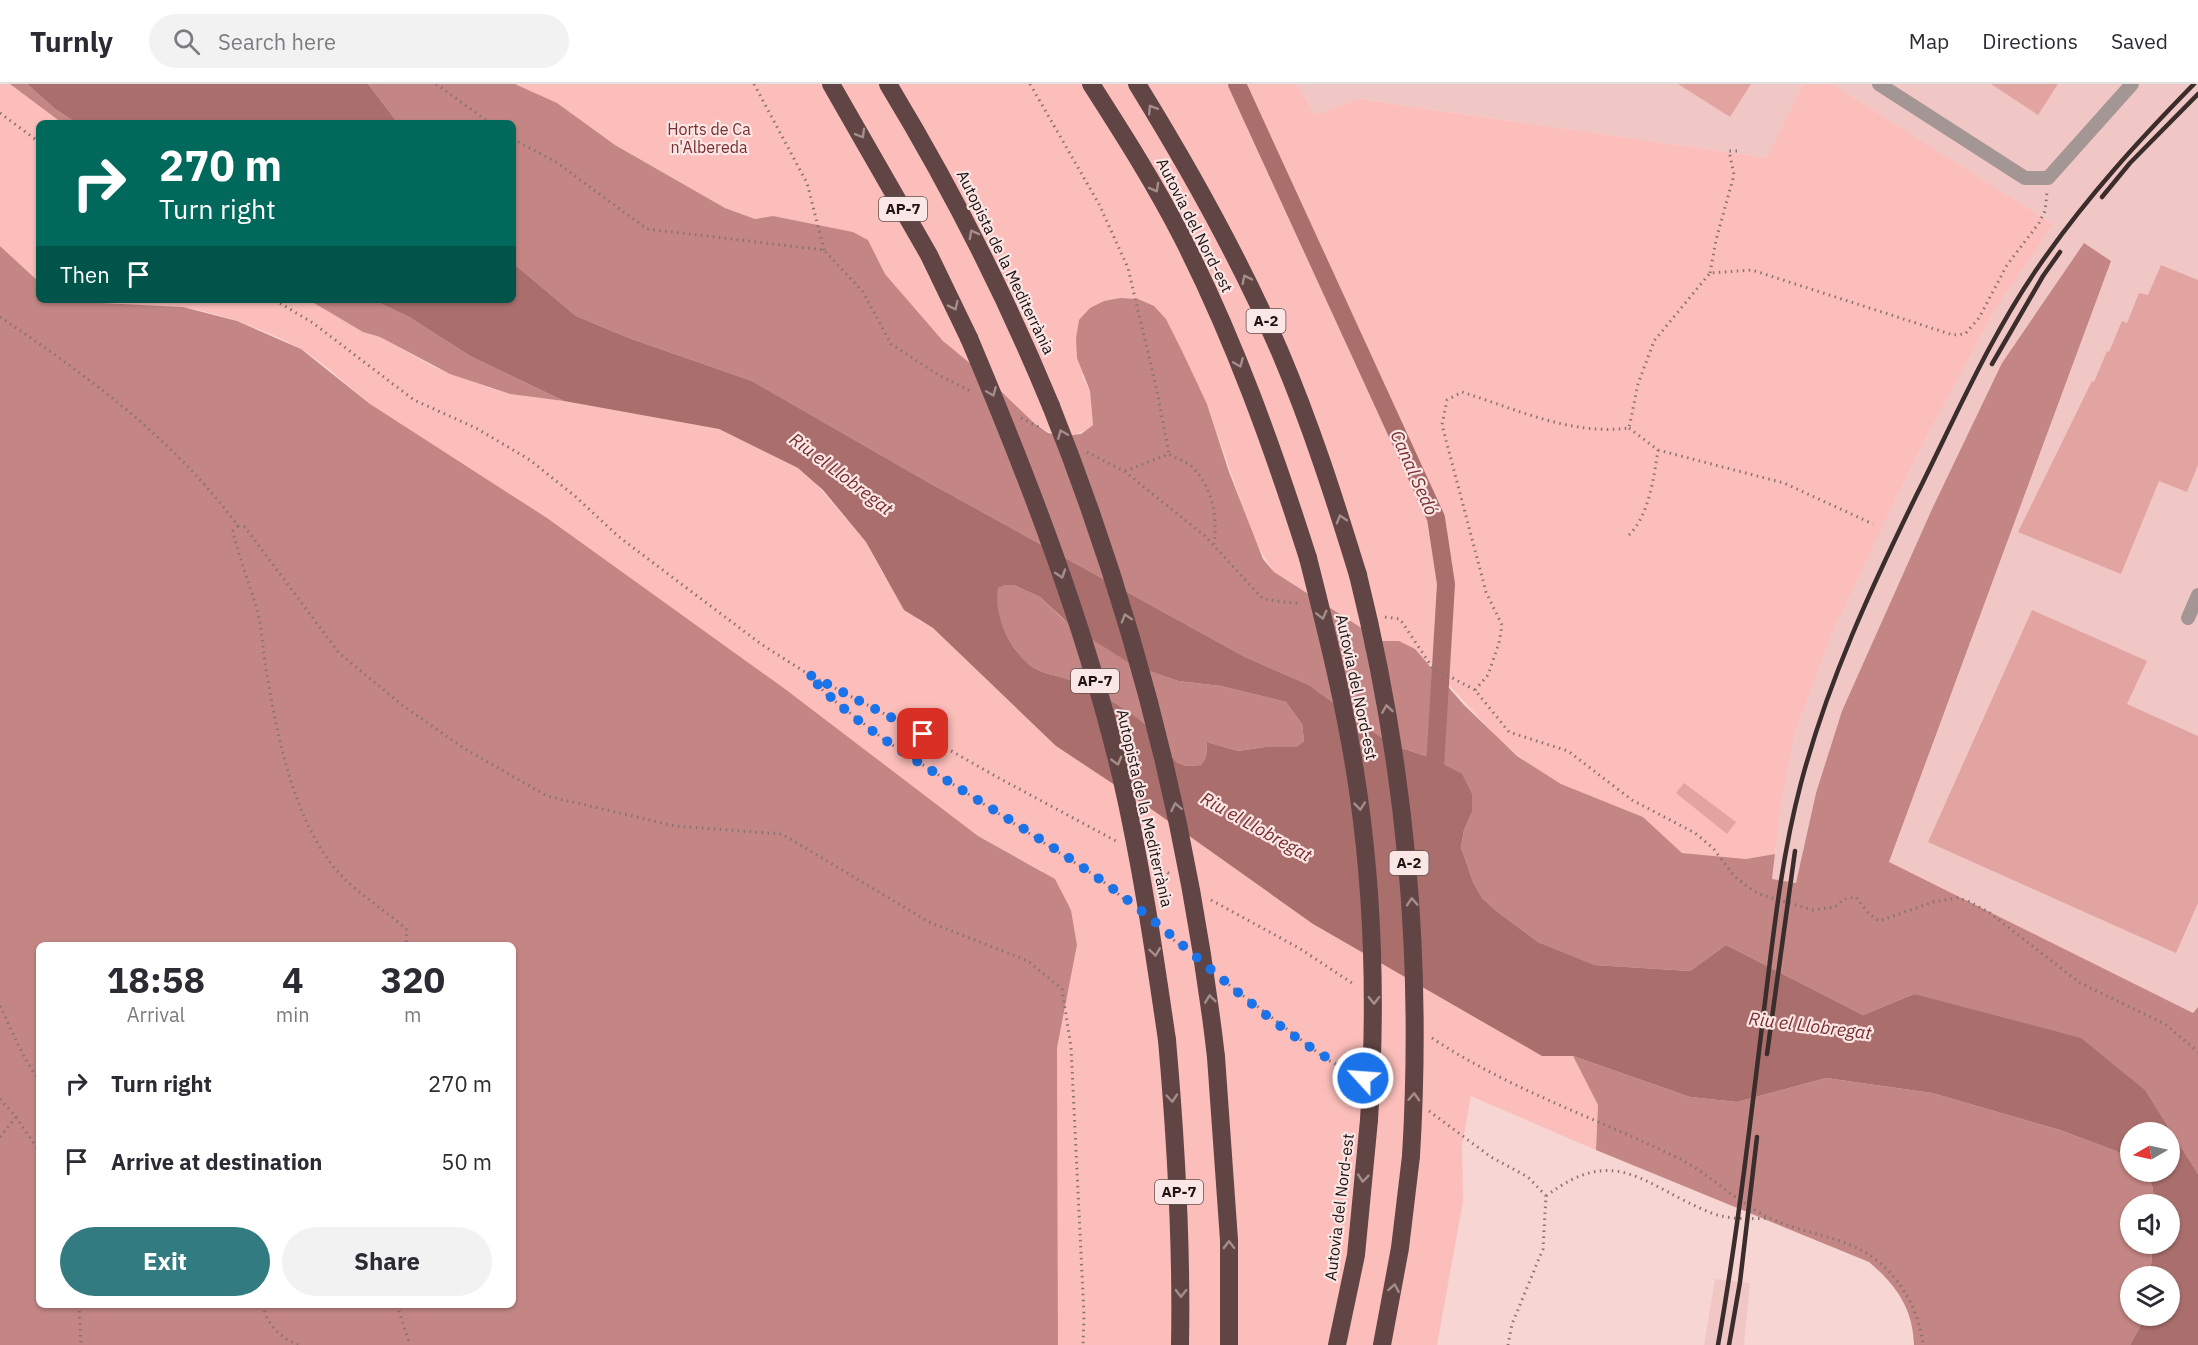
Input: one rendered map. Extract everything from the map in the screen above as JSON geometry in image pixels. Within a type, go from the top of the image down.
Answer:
[{"type":"highway","name":"Autopista de la Mediterrània","points":[[831,84],[929,255],[969,338],[1047,533],[1102,705],[1143,879],[1167,1040],[1181,1221],[1180,1345]]},
{"type":"highway","name":"Autopista de la Mediterrània","points":[[888,84],[942,175],[1017,324],[1078,473],[1127,620],[1150,700],[1186,854],[1199,923],[1216,1057],[1229,1240],[1229,1345]]},
{"type":"highway","name":"Autovia del Nord-est","points":[[1091,84],[1138,157],[1182,237],[1251,391],[1308,558],[1343,706],[1359,799],[1373,953],[1374,1030],[1369,1120],[1356,1254],[1337,1345]]},
{"type":"highway","name":"Autovia del Nord-est","points":[[1137,84],[1215,217],[1280,352],[1330,485],[1358,575],[1380,662],[1408,860],[1416,987],[1416,1068],[1411,1156],[1400,1248],[1382,1345]]},
{"type":"street","points":[[1879,84],[2025,178],[2048,178],[2133,84]]},
{"type":"street","points":[[2188,618],[2198,595]]},
{"type":"path","points":[[436,84],[486,120]]},
{"type":"path","points":[[754,84],[807,183],[824,250]]},
{"type":"path","points":[[1030,84],[1099,204],[1128,268],[1158,391],[1169,454]]},
{"type":"path","points":[[0,113],[36,140]]},
{"type":"path","points":[[516,141],[556,162],[647,229]]},
{"type":"path","points":[[1629,429],[1638,384],[1653,341],[1710,273],[1716,240],[1734,176],[1729,151],[1742,151]]},
{"type":"path","points":[[1710,273],[1752,270],[1953,335],[1965,334],[1979,318],[2007,265],[2042,217],[2045,211],[2048,178]]},
{"type":"path","points":[[280,303],[313,323],[414,400],[476,428],[530,460],[576,497],[619,537],[761,644],[808,674],[904,724],[1126,847]]},
{"type":"path","points":[[0,317],[67,362],[167,444],[238,526],[244,527],[339,652],[402,705],[462,747],[547,796],[675,826],[782,834],[929,922],[1028,961],[1062,988],[1071,1047],[1084,1315],[1083,1345]]},
{"type":"path","points":[[1873,524],[1784,483],[1658,450],[1629,429],[1608,431],[1568,426],[1462,392],[1447,400],[1442,425],[1486,592],[1502,625],[1499,643],[1488,675],[1475,690],[1509,732],[1568,751],[1632,800],[1695,833],[1713,848],[1734,876],[1752,890],[1813,910],[1835,907],[1844,899],[1856,897],[1869,914],[1879,921],[1933,902],[1957,898],[1968,901],[1989,913],[2080,983],[2165,1024],[2198,1052]]},
{"type":"path","points":[[1629,535],[1637,527],[1653,481],[1658,450]]},
{"type":"path","points":[[1124,471],[1169,454],[1190,465],[1212,496],[1217,528],[1214,544]]},
{"type":"path","points":[[238,526],[233,531],[238,555],[254,598],[287,763],[308,829],[330,863],[357,893],[385,910],[407,930],[406,942]]},
{"type":"path","points":[[808,674],[826,695],[886,741],[1100,879],[1136,909]]},
{"type":"path","points":[[1155,865],[1174,877]]},
{"type":"path","points":[[1203,895],[1299,948],[1364,992]]},
{"type":"path","points":[[1163,931],[1190,954]]},
{"type":"path","points":[[1218,976],[1326,1059],[1357,1075]]},
{"type":"path","points":[[0,1006],[18,1040],[25,1063],[36,1076]]},
{"type":"path","points":[[1430,1037],[1550,1102],[1677,1157],[1770,1218],[1827,1236],[1877,1260],[1899,1283],[1915,1314],[1923,1345]]},
{"type":"path","points":[[0,1099],[16,1116],[36,1146]]},
{"type":"path","points":[[1427,1110],[1491,1157],[1528,1177],[1546,1196],[1543,1249],[1512,1324],[1508,1345]]},
{"type":"path","points":[[0,1137],[16,1116]]},
{"type":"path","points":[[1546,1196],[1568,1179],[1597,1171],[1630,1173],[1711,1213],[1743,1219],[1770,1218]]},
{"type":"path","points":[[79,1308],[81,1345]]},
{"type":"path","points":[[264,1308],[265,1316],[284,1339],[298,1345]]},
{"type":"path","points":[[399,1308],[410,1345]]},
{"type":"shaded area","points":[[10,84],[27,84],[72,120],[58,120]]},
{"type":"shaded area","points":[[368,84],[515,84],[557,103],[615,145],[725,208],[755,219],[773,216],[853,232],[868,240],[885,274],[943,341],[1048,433],[1065,436],[1081,434],[1093,425],[1090,391],[1077,358],[1076,338],[1079,320],[1090,308],[1104,301],[1120,298],[1138,299],[1154,306],[1166,319],[1207,404],[1229,472],[1263,559],[1274,572],[1382,641],[1399,641],[1415,649],[1464,705],[1517,756],[1561,784],[1643,817],[1682,853],[1746,859],[1775,854],[1772,879],[1796,883],[1816,793],[1842,711],[1933,507],[2002,363],[2084,243],[2111,261],[1889,862],[2193,1013],[2198,1007],[2198,1174],[2180,1145],[2180,1122],[2165,1122],[2146,1091],[1914,994],[1863,1015],[1726,945],[1690,971],[1593,965],[1538,942],[1482,898],[1473,882],[1461,847],[1464,830],[1472,812],[1472,794],[1446,767],[1432,758],[1392,745],[1309,685],[1245,657],[926,481],[752,381],[629,338],[576,316],[516,266],[516,120],[396,120]]},
{"type":"shaded area","points":[[1296,84],[1803,84],[1768,158],[1360,99],[1315,115]]},
{"type":"shaded area","points":[[1832,84],[2198,84],[2198,1007],[2193,1014],[1889,863],[2111,261],[2084,244],[2002,363],[1816,793],[1797,883],[1772,879],[1782,799],[1795,733],[1832,633],[1915,459],[1993,313],[2053,224]]},
{"type":"shaded area","points":[[0,246],[36,279],[36,303],[183,307],[237,321],[301,349],[370,404],[547,518],[785,689],[978,836],[1055,879],[1071,910],[1077,945],[1057,1048],[1058,1345],[0,1345]]},
{"type":"shaded area","points":[[314,303],[379,303],[409,317],[470,356],[564,401],[510,394],[450,374],[380,337],[363,332]]},
{"type":"shaded area","points":[[1014,585],[1040,597],[1064,620],[1141,667],[1178,681],[1221,686],[1286,702],[1302,724],[1304,741],[1298,747],[1265,747],[1238,751],[1207,742],[1206,757],[1201,765],[1187,766],[1178,763],[1147,726],[1135,716],[1087,687],[1040,671],[1023,659],[1010,641],[1000,620],[996,598],[997,588]]},
{"type":"shaded area","points":[[1573,1056],[1690,1097],[1737,1102],[1826,1078],[1932,1093],[2060,1130],[2116,1151],[2120,1154],[2120,1182],[2150,1182],[2153,1194],[2120,1194],[2120,1254],[2152,1254],[2151,1266],[2120,1266],[2120,1326],[2140,1326],[2130,1345],[1914,1345],[1910,1320],[1901,1298],[1887,1279],[1869,1262],[1596,1150],[1598,1105]]},
{"type":"shaded area","points":[[1715,1279],[1750,1283],[1744,1345],[1704,1345]]},
{"type":"green space","points":[[0,84],[10,84],[58,120],[36,120],[36,279],[0,246]]},
{"type":"green space","name":"Horts de Ca n'Albereda","points":[[515,84],[1296,84],[1315,115],[1359,99],[1767,158],[1803,84],[1832,84],[2053,224],[1993,313],[1915,459],[1832,633],[1795,733],[1782,799],[1775,854],[1746,859],[1682,853],[1643,817],[1561,784],[1503,744],[1428,662],[1399,641],[1382,641],[1274,572],[1255,542],[1207,404],[1166,319],[1138,299],[1120,298],[1104,301],[1082,376],[1090,391],[1093,425],[1078,434],[1064,436],[1050,432],[1034,423],[943,341],[885,274],[868,240],[853,232],[773,216],[755,219],[725,208],[615,145],[557,103]]},
{"type":"green space","points":[[87,303],[314,303],[363,332],[380,337],[432,366],[489,388],[510,394],[564,401],[719,429],[798,468],[811,478],[866,542],[883,574],[918,620],[933,628],[1056,746],[1154,811],[1313,924],[1542,1055],[1573,1056],[1598,1105],[1596,1150],[1471,1096],[1462,1145],[1463,1201],[1437,1345],[1058,1345],[1057,1048],[1077,945],[1071,909],[1042,871],[978,836],[370,404],[328,368],[301,349],[275,336],[208,312],[167,306]]},
{"type":"water","points":[[27,84],[368,84],[396,120],[72,120]]},
{"type":"water","name":"Riu el Llobregat","points":[[516,266],[576,316],[629,338],[752,381],[926,481],[1245,657],[1309,685],[1392,745],[1432,758],[1462,774],[1472,794],[1472,812],[1464,830],[1461,847],[1473,882],[1482,898],[1495,910],[1538,942],[1594,965],[1690,971],[1726,945],[1863,1015],[1914,994],[2081,1038],[2146,1091],[2165,1122],[2120,1122],[2120,1154],[2060,1130],[1932,1093],[1826,1078],[1737,1102],[1690,1097],[1573,1056],[1542,1056],[1313,924],[1154,811],[1056,746],[933,628],[904,610],[866,542],[823,490],[798,468],[719,429],[564,401],[470,356],[409,317],[379,303],[516,303]],"holes":[[[1014,585],[1040,597],[1071,626],[1131,664],[1178,681],[1221,686],[1286,702],[1302,724],[1304,741],[1297,747],[1265,747],[1238,751],[1207,742],[1206,757],[1201,765],[1187,766],[1178,763],[1147,726],[1135,716],[1087,687],[1040,671],[1023,659],[1010,641],[1001,620],[998,609],[998,588]]]},
{"type":"water","points":[[2180,1145],[2198,1174],[2198,1345],[2130,1345],[2140,1326],[2180,1326],[2180,1266],[2151,1266],[2152,1254],[2180,1254],[2180,1194],[2153,1194],[2150,1182],[2180,1182]]},
{"type":"building","points":[[1678,84],[1751,84],[1730,117]]},
{"type":"building","points":[[1991,84],[2058,84],[2038,115]]},
{"type":"building","points":[[2161,265],[2198,280],[2198,465],[2187,492],[2159,481],[2121,574],[2018,532],[2092,381],[2094,382],[2107,351],[2109,352],[2122,321],[2127,323],[2139,293],[2148,295]]},
{"type":"building","points":[[2032,610],[2147,661],[2127,704],[2198,736],[2198,903],[2176,953],[1928,842]]},
{"type":"building","points":[[1684,783],[1736,822],[1727,834],[1676,793]]},
{"type":"waterway","name":"Canal Sedó","points":[[1237,84],[1436,518],[1446,584],[1434,784]]},
{"type":"railway","points":[[1718,1345],[1738,1216],[1784,864],[1801,783],[1837,672],[1883,564],[2006,318],[2041,263],[2095,192],[2194,84]]},
{"type":"railway","points":[[2102,197],[2130,163],[2198,94]]},
{"type":"railway","points":[[1992,364],[2043,276],[2060,252]]},
{"type":"railway","points":[[1767,1054],[1795,851]]},
{"type":"railway","points":[[1729,1345],[1740,1282],[1757,1137]]},
{"type":"route","points":[[923,734],[808,674],[826,695],[886,741],[1100,879],[1261,1011],[1326,1059],[1363,1078]]}]
